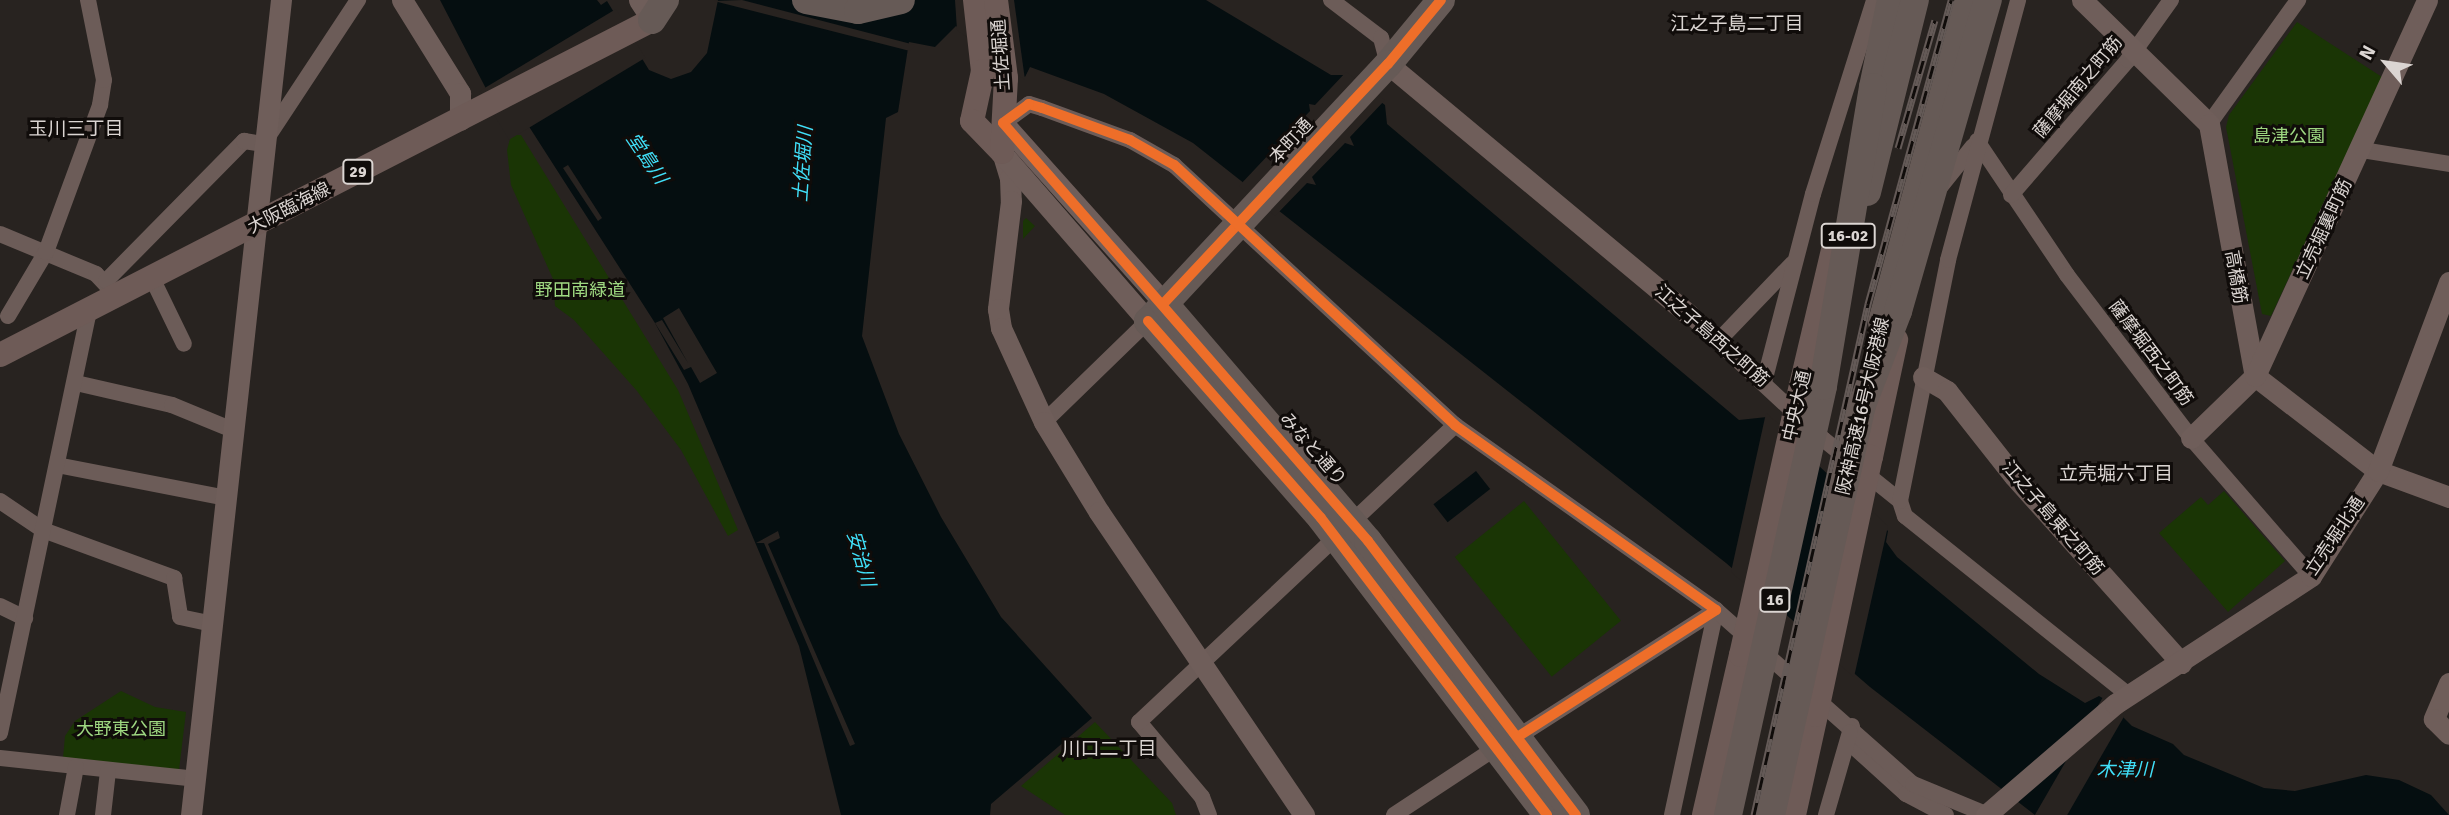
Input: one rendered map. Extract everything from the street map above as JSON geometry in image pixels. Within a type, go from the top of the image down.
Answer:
[{"type":"highway","points":[[806,0],[858,10],[901,0]]},
{"type":"highway","name":"本町通","points":[[1156,312],[1388,64],[1441,0]]},
{"type":"highway","name":"16-02","points":[[1811,392],[1891,0]]},
{"type":"highway","name":"16","points":[[1728,815],[1811,392],[1916,0]]},
{"type":"highway","name":"阪神高速16号大阪港線","points":[[1771,815],[1862,405],[1898,311],[1980,1]]},
{"type":"highway","name":"みなと通り","points":[[1156,312],[1343,529],[1508,742],[1576,815]]},
{"type":"highway","name":"みなと通り","points":[[1508,742],[1547,815]]},
{"type":"main road","name":"土佐堀通","points":[[975,0],[982,49],[975,111]]},
{"type":"main road","name":"土佐堀通","points":[[996,0],[1005,67],[1002,152]]},
{"type":"main road","name":"中央大通","points":[[1704,815],[1741,655],[1811,392],[1858,151],[1900,0]]},
{"type":"main road","points":[[1794,815],[1871,457],[1930,199],[1980,1]]},
{"type":"main road","name":"大阪臨海線","points":[[11,350],[89,310],[111,289],[152,278],[487,107],[648,12]]},
{"type":"main road","name":"みなと通り","points":[[975,111],[1003,123]]},
{"type":"main road","name":"みなと通り","points":[[975,111],[1002,152]]},
{"type":"street","points":[[11,350],[4,315],[46,252],[100,105],[104,80],[88,0]]},
{"type":"street","points":[[191,815],[281,0]]},
{"type":"street","points":[[263,144],[358,0]]},
{"type":"street","points":[[402,0],[460,93],[460,120]]},
{"type":"street","name":"江之子島西之町筋","points":[[1331,0],[1381,38],[1388,64],[1720,339],[1823,439],[1900,501],[1905,516],[2122,700]]},
{"type":"street","points":[[1858,151],[1876,0]]},
{"type":"street","points":[[1764,382],[1795,261],[1876,0]]},
{"type":"street","points":[[1900,501],[1923,377],[1977,141],[2018,0]]},
{"type":"street","points":[[2082,0],[2209,124],[2298,0]]},
{"type":"street","name":"薩摩堀南之町筋","points":[[2011,195],[2135,50],[2171,0]]},
{"type":"street","name":"立売堀裏町筋","points":[[2191,438],[2255,376],[2362,150],[2427,0]]},
{"type":"street","points":[[1980,1],[1993,83]]},
{"type":"street","points":[[1003,123],[1029,104],[1130,140],[1247,213],[1455,425],[1716,610],[1852,726],[1913,784],[1991,811]]},
{"type":"street","name":"みなと通り","points":[[1003,123],[1156,312]]},
{"type":"street","name":"高橋筋","points":[[2209,124],[2255,376]]},
{"type":"street","points":[[0,234],[46,252],[111,289],[244,141],[263,144]]},
{"type":"street","points":[[1930,199],[1977,141]]},
{"type":"street","name":"薩摩堀西之町筋","points":[[1977,141],[2011,195],[2191,438],[2311,576]]},
{"type":"street","points":[[2362,150],[2449,164]]},
{"type":"street","points":[[1002,152],[1010,178],[1011,201],[998,309],[1000,328],[1044,422],[1113,534],[1204,663],[1304,815]]},
{"type":"street","name":"みなと通り","points":[[1002,152],[1156,312]]},
{"type":"street","points":[[1720,339],[1795,261]]},
{"type":"street","points":[[152,278],[184,344]]},
{"type":"street","name":"立売堀北通","points":[[1991,811],[2122,700],[2311,576],[2378,471],[2449,282]]},
{"type":"street","points":[[0,733],[76,383],[89,310]]},
{"type":"street","points":[[1044,422],[1156,312]]},
{"type":"street","points":[[2255,376],[2378,471],[2449,497]]},
{"type":"street","name":"江之子島東之町筋","points":[[1923,377],[1947,391],[2014,476],[2181,663]]},
{"type":"street","points":[[76,383],[172,405],[233,430]]},
{"type":"street","points":[[1209,815],[1202,797],[1139,722],[1455,425]]},
{"type":"street","points":[[57,465],[226,498]]},
{"type":"street","points":[[0,500],[43,530],[174,578],[180,617],[212,624]]},
{"type":"street","points":[[0,606],[25,618]]},
{"type":"street","points":[[1394,815],[1716,610]]},
{"type":"street","points":[[1672,815],[1716,610]]},
{"type":"street","points":[[2442,727],[2449,683]]},
{"type":"street","points":[[1826,815],[1852,726]]},
{"type":"street","points":[[1852,726],[1853,746],[1863,756],[1906,794],[1947,815]]},
{"type":"street","points":[[0,758],[195,779]]},
{"type":"street","points":[[67,815],[76,767]]},
{"type":"street","points":[[103,815],[108,771]]},
{"type":"green space","name":"島津公園","points":[[2297,22],[2382,77],[2271,316],[2262,314],[2226,127],[2229,115]]},
{"type":"green space","name":"野田南緑道","points":[[511,135],[521,135],[678,390],[738,530],[728,536],[681,450],[637,391],[574,320],[555,306],[553,279],[511,185],[507,150]]},
{"type":"green space","points":[[1026,218],[1035,226],[1023,239],[1023,221]]},
{"type":"green space","points":[[2224,491],[2285,561],[2228,612],[2159,533],[2201,497],[2208,505]]},
{"type":"green space","points":[[1524,501],[1621,621],[1552,677],[1455,557]]},
{"type":"green space","name":"大野東公園","points":[[121,691],[155,707],[186,712],[179,770],[63,758],[65,736],[75,721]]},
{"type":"green space","points":[[1095,722],[1172,803],[1176,815],[1065,815],[1021,786]]},
{"type":"water","points":[[440,0],[597,0],[601,5],[607,1],[649,70],[671,79],[691,72],[707,53],[718,0],[1206,0],[1331,75],[1344,75],[1385,105],[1387,124],[1739,420],[1767,417],[1888,531],[1886,542],[1897,557],[2039,674],[2085,703],[2099,696],[2125,711],[2123,717],[2132,726],[2173,744],[2184,755],[2264,788],[2295,791],[2366,775],[2399,780],[2431,795],[2449,815],[2035,815],[1870,687],[1726,563],[1193,143],[1104,94],[1030,67],[1025,77],[956,26],[935,47],[909,42],[898,112],[886,118],[862,336],[899,434],[941,517],[1001,617],[1092,718],[991,804],[990,815],[841,815],[799,646],[688,384],[655,323],[528,125],[508,131]]},
{"type":"water","points":[[1476,471],[1490,489],[1448,522],[1433,504]]},
{"type":"pier","points":[[742,0],[915,46],[910,51],[714,1]]},
{"type":"pier","points":[[955,0],[1014,0],[1025,80],[957,30]]},
{"type":"pier","points":[[616,9],[645,58],[509,140],[480,91]]},
{"type":"pier","points":[[1346,72],[1385,100],[1350,137],[1354,146],[1345,143],[1312,177],[1316,185],[1307,183],[1275,216],[1239,186],[1273,150],[1271,144],[1278,145],[1310,111],[1309,104],[1315,105]]},
{"type":"pier","points":[[568,165],[602,218],[598,221],[563,168]]},
{"type":"pier","points":[[679,308],[717,373],[700,383],[691,367],[684,370],[655,323],[662,320],[688,363],[663,318]]},
{"type":"pier","points":[[1766,413],[1805,447],[1771,606],[1731,572]]},
{"type":"pier","points":[[1851,491],[1888,526],[1854,677],[1815,644]]},
{"type":"pier","points":[[778,531],[780,538],[768,544],[855,744],[850,746],[764,543],[756,543]]},
{"type":"pier","points":[[2103,697],[2127,711],[2067,815],[2035,815]]},
{"type":"railway","points":[[1754,815],[1868,304],[1951,0]]},
{"type":"railway","points":[[1898,148],[1935,20]]},
{"type":"cycle path","points":[[1164,303],[1388,64],[1441,0]]},
{"type":"cycle path","points":[[1519,736],[1716,610],[1455,425],[1174,165],[1130,140],[1029,104],[1003,123],[1368,541],[1576,815]]},
{"type":"cycle path","points":[[1148,321],[1321,518],[1547,815]]},
{"type":"district","name":"江之子島二丁目","points":[[1737,25]]},
{"type":"district","name":"玉川三丁目","points":[[76,130]]},
{"type":"district","name":"立売堀六丁目","points":[[2116,475]]},
{"type":"district","name":"川口二丁目","points":[[1109,750]]},
{"type":"water label","name":"堂島川","points":[[646,159]]},
{"type":"water label","name":"土佐堀川","points":[[804,164]]},
{"type":"water label","name":"安治川","points":[[860,559]]},
{"type":"water label","name":"木津川","points":[[2125,771]]}]
